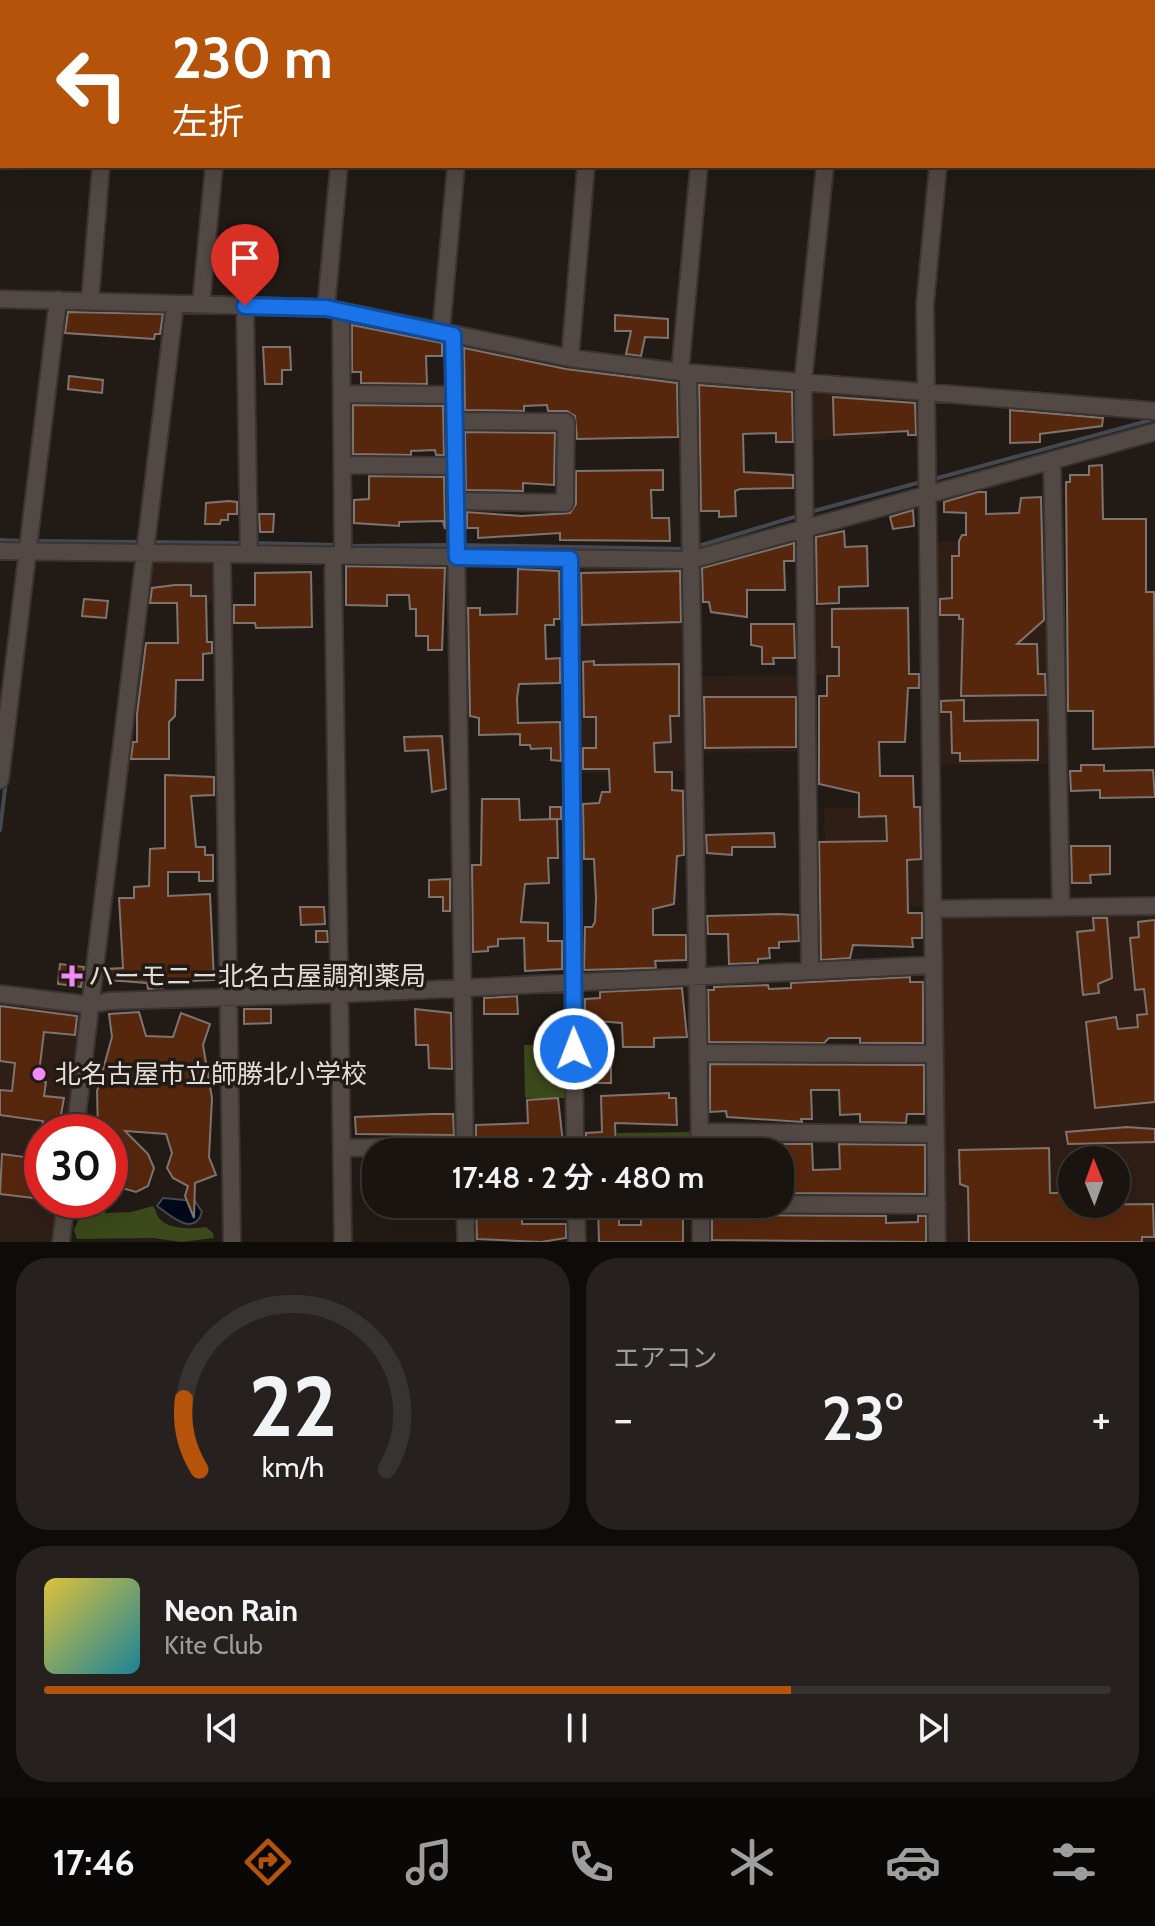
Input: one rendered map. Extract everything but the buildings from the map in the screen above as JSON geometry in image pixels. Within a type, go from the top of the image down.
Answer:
[{"type":"street","points":[[90,301],[101,168]]},
{"type":"street","points":[[201,304],[214,168]]},
{"type":"street","points":[[339,168],[334,309],[342,394],[343,465],[339,994],[343,1242]]},
{"type":"street","points":[[456,168],[447,333],[454,395],[465,1138]]},
{"type":"street","points":[[570,358],[586,168]]},
{"type":"street","points":[[699,168],[684,373],[691,551],[699,1138]]},
{"type":"street","points":[[810,971],[803,382],[825,168]]},
{"type":"street","points":[[937,1242],[925,304],[938,168]]},
{"type":"street","points":[[0,299],[334,309],[570,358],[684,373],[1155,411]]},
{"type":"street","points":[[0,780],[58,300]]},
{"type":"street","points":[[77,1114],[175,304]]},
{"type":"street","points":[[245,306],[249,547]]},
{"type":"street","points":[[342,394],[454,395]]},
{"type":"street","points":[[454,421],[566,422],[565,503],[456,501]]},
{"type":"street","points":[[0,551],[29,544],[146,546],[222,554],[249,547],[457,550],[570,559],[691,551],[928,486],[1052,460],[1155,432]]},
{"type":"street","points":[[1052,460],[1061,907]]},
{"type":"street","points":[[343,465],[455,466]]},
{"type":"street","points":[[222,554],[232,1242]]},
{"type":"street","points":[[570,559],[575,1138]]},
{"type":"street","points":[[933,909],[1155,906]]},
{"type":"street","points":[[0,994],[90,1005],[109,1001],[339,994],[934,965]]},
{"type":"street","points":[[698,1053],[935,1054]]},
{"type":"street","points":[[699,1132],[936,1134]]},
{"type":"street","points":[[342,1148],[362,1148]]},
{"type":"street","points":[[701,1242],[701,1204],[937,1205]]},
{"type":"street","points":[[61,1242],[64,1218]]},
{"type":"street","points":[[465,1218],[466,1242]]},
{"type":"street","points":[[576,1218],[577,1242]]},
{"type":"shaded area","points":[[814,388],[885,395],[886,438],[809,440],[808,392]]},
{"type":"shaded area","points":[[1046,539],[1049,764],[937,765],[937,541]]},
{"type":"shaded area","points":[[157,563],[212,563],[215,567],[216,603],[147,604],[153,567]]},
{"type":"shaded area","points":[[584,566],[680,566],[686,571],[688,771],[578,773],[576,579]]},
{"type":"shaded area","points":[[909,606],[910,673],[813,675],[812,607]]},
{"type":"shaded area","points":[[797,675],[798,752],[700,753],[699,676]]},
{"type":"shaded area","points":[[923,806],[925,906],[817,909],[815,842],[825,841],[824,808]]},
{"type":"shaded area","points":[[1155,911],[1155,1242],[945,1242],[940,920],[946,913]]},
{"type":"shaded area","name":"北名古屋市立師勝北小学校","points":[[0,999],[79,1012],[85,1017],[72,1114],[24,1114],[24,1218],[60,1218],[57,1242],[0,1242]]},
{"type":"green space","points":[[569,1044],[570,1098],[525,1098],[524,1045]]},
{"type":"green space","points":[[694,1132],[694,1138],[617,1138],[617,1133]]},
{"type":"green space","points":[[153,1206],[159,1218],[168,1225],[206,1227],[214,1238],[181,1242],[153,1238],[77,1239],[74,1230],[79,1218],[128,1218],[128,1212]]},
{"type":"water","points":[[163,1198],[195,1201],[202,1212],[193,1223],[181,1222],[157,1206]]},
{"type":"waterway","points":[[336,303],[371,309]]},
{"type":"waterway","points":[[934,479],[1155,419]]},
{"type":"waterway","points":[[810,512],[921,482]]},
{"type":"waterway","points":[[695,547],[801,515]]},
{"type":"waterway","points":[[0,540],[23,541]]},
{"type":"waterway","points":[[32,541],[143,542]]},
{"type":"waterway","points":[[152,542],[243,543]]},
{"type":"waterway","points":[[252,543],[339,545]]},
{"type":"waterway","points":[[347,546],[451,545]]},
{"type":"waterway","points":[[459,545],[686,549]]},
{"type":"waterway","points":[[0,830],[6,781]]},
{"type":"place","name":"ハーモニー北名古屋調剤薬局","points":[[72,976]]},
{"type":"place","name":"北名古屋市立師勝北小学校","points":[[39,1074]]},
{"type":"route","points":[[245,306],[326,308],[453,335],[457,557],[570,559],[574,1049]]}]
